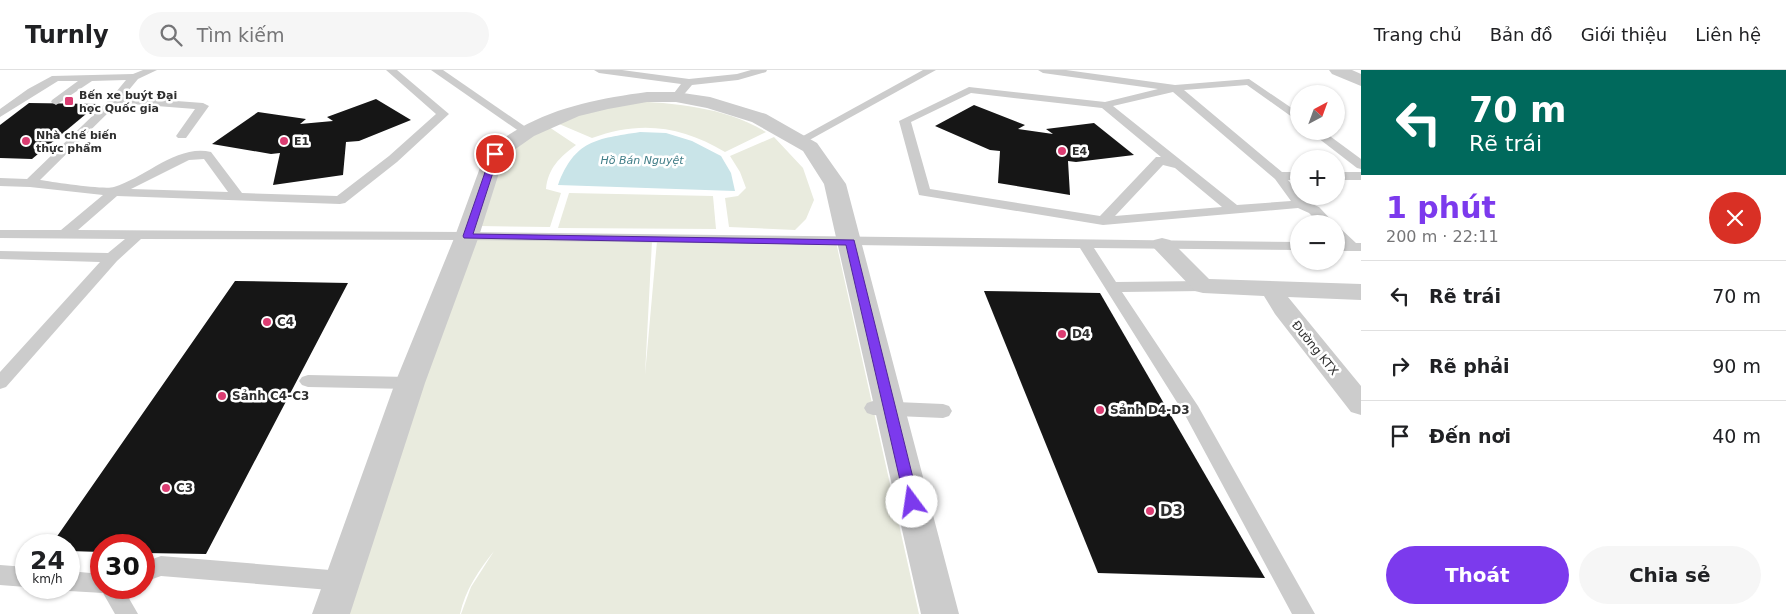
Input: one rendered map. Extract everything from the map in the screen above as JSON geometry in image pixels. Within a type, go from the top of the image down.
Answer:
[{"type":"street","points":[[1338,70],[1361,81]]},
{"type":"street","points":[[331,614],[410,384],[468,236],[495,154],[527,132],[572,112],[608,103],[682,90],[710,103],[759,118],[810,147],[835,184],[850,242],[881,408],[940,614]]},
{"type":"street","points":[[1162,245],[1202,286],[1361,292]]},
{"type":"street","name":"Đường KTX","points":[[1272,289],[1283,308],[1361,405]]},
{"type":"lane","points":[[0,114],[32,91],[56,78],[134,77],[152,70]]},
{"type":"lane","points":[[0,182],[30,183],[114,192],[340,200],[393,159],[443,114],[391,70]]},
{"type":"lane","points":[[436,70],[527,132]]},
{"type":"lane","points":[[599,70],[682,90],[762,70]]},
{"type":"lane","points":[[800,142],[930,70]]},
{"type":"lane","points":[[1043,70],[1175,88],[1279,176],[1290,191]]},
{"type":"lane","points":[[30,183],[115,100],[134,77]]},
{"type":"lane","points":[[56,102],[90,78]]},
{"type":"lane","points":[[1290,112],[1249,82],[1175,88],[1105,105],[969,90],[905,121],[924,192],[1103,221],[1290,205]]},
{"type":"lane","points":[[115,100],[203,106],[182,136]]},
{"type":"lane","points":[[1105,105],[1233,209]]},
{"type":"lane","points":[[1328,140],[1361,165]]},
{"type":"lane","points":[[66,233],[114,192],[186,157],[208,156],[238,196]]},
{"type":"lane","points":[[1103,221],[1160,160],[1179,165]]},
{"type":"lane","points":[[1279,176],[1290,176]]},
{"type":"lane","points":[[1345,176],[1361,176]]},
{"type":"lane","points":[[1302,205],[1314,210],[1319,215]]},
{"type":"lane","points":[[0,234],[468,236],[1290,246]]},
{"type":"lane","points":[[0,383],[112,258],[137,235]]},
{"type":"lane","points":[[1345,239],[1356,247]]},
{"type":"lane","points":[[1085,244],[1192,411],[1304,614]]},
{"type":"lane","points":[[0,255],[112,258]]},
{"type":"lane","points":[[1111,287],[1202,286]]},
{"type":"lane","points":[[308,381],[410,384]]},
{"type":"lane","points":[[881,408],[943,411]]},
{"type":"lane","points":[[155,568],[162,566],[342,581]]},
{"type":"lane","points":[[0,575],[15,576]]},
{"type":"lane","points":[[118,599],[127,614]]},
{"type":"shaded area","points":[[628,101],[682,105],[717,112],[734,117],[766,132],[725,152],[693,136],[677,131],[660,128],[627,129],[592,138],[552,121]]},
{"type":"shaded area","points":[[549,127],[576,145],[560,159],[549,175],[546,189],[561,193],[550,227],[479,226],[505,151]]},
{"type":"shaded area","points":[[774,137],[803,168],[814,200],[806,219],[795,230],[729,227],[725,198],[738,196],[746,188],[740,172],[730,156]]},
{"type":"shaded area","points":[[569,193],[713,196],[716,229],[558,228]]},
{"type":"shaded area","points":[[468,237],[652,241],[645,375],[657,241],[836,242],[919,614],[461,614],[471,587],[494,551],[473,581],[465,597],[460,614],[331,614]]},
{"type":"water","name":"Hồ Bán Nguyệt","points":[[640,132],[666,133],[692,141],[721,156],[731,173],[735,191],[558,185],[572,159],[589,144],[611,137]]},
{"type":"building","name":"E1","points":[[376,99],[411,120],[359,141],[346,142],[343,175],[273,185],[280,153],[271,154],[212,144],[258,112],[306,119],[300,124],[333,121],[327,117]]},
{"type":"building","name":"Nhà chế biến thực phẩm","points":[[29,103],[98,104],[32,159],[0,158],[0,125]]},
{"type":"building","name":"E4","points":[[974,105],[1025,125],[1018,129],[1053,134],[1046,129],[1094,123],[1134,155],[1076,162],[1068,161],[1070,195],[998,183],[1000,151],[990,150],[935,126]]},
{"type":"building","points":[[235,281],[348,283],[206,554],[155,553],[155,534],[90,534],[90,552],[80,551],[80,534],[59,534]]},
{"type":"building","points":[[984,291],[1100,293],[1265,578],[1098,573]]},
{"type":"place","name":"Bến xe buýt Đại học Quốc gia","points":[[69,101]]},
{"type":"place","name":"Nhà chế biến thực phẩm","points":[[26,141]]},
{"type":"place","name":"E1","points":[[284,141]]},
{"type":"place","name":"E4","points":[[1062,151]]},
{"type":"place","name":"C4","points":[[267,322]]},
{"type":"place","name":"D4","points":[[1062,334]]},
{"type":"place","name":"Sảnh C4-C3","points":[[222,396]]},
{"type":"place","name":"Sảnh D4-D3","points":[[1100,410]]},
{"type":"place","name":"C3","points":[[166,488]]},
{"type":"place","name":"D3","points":[[1150,511]]},
{"type":"route","points":[[495,154],[468,236],[850,242],[888,408],[912,502]]}]
